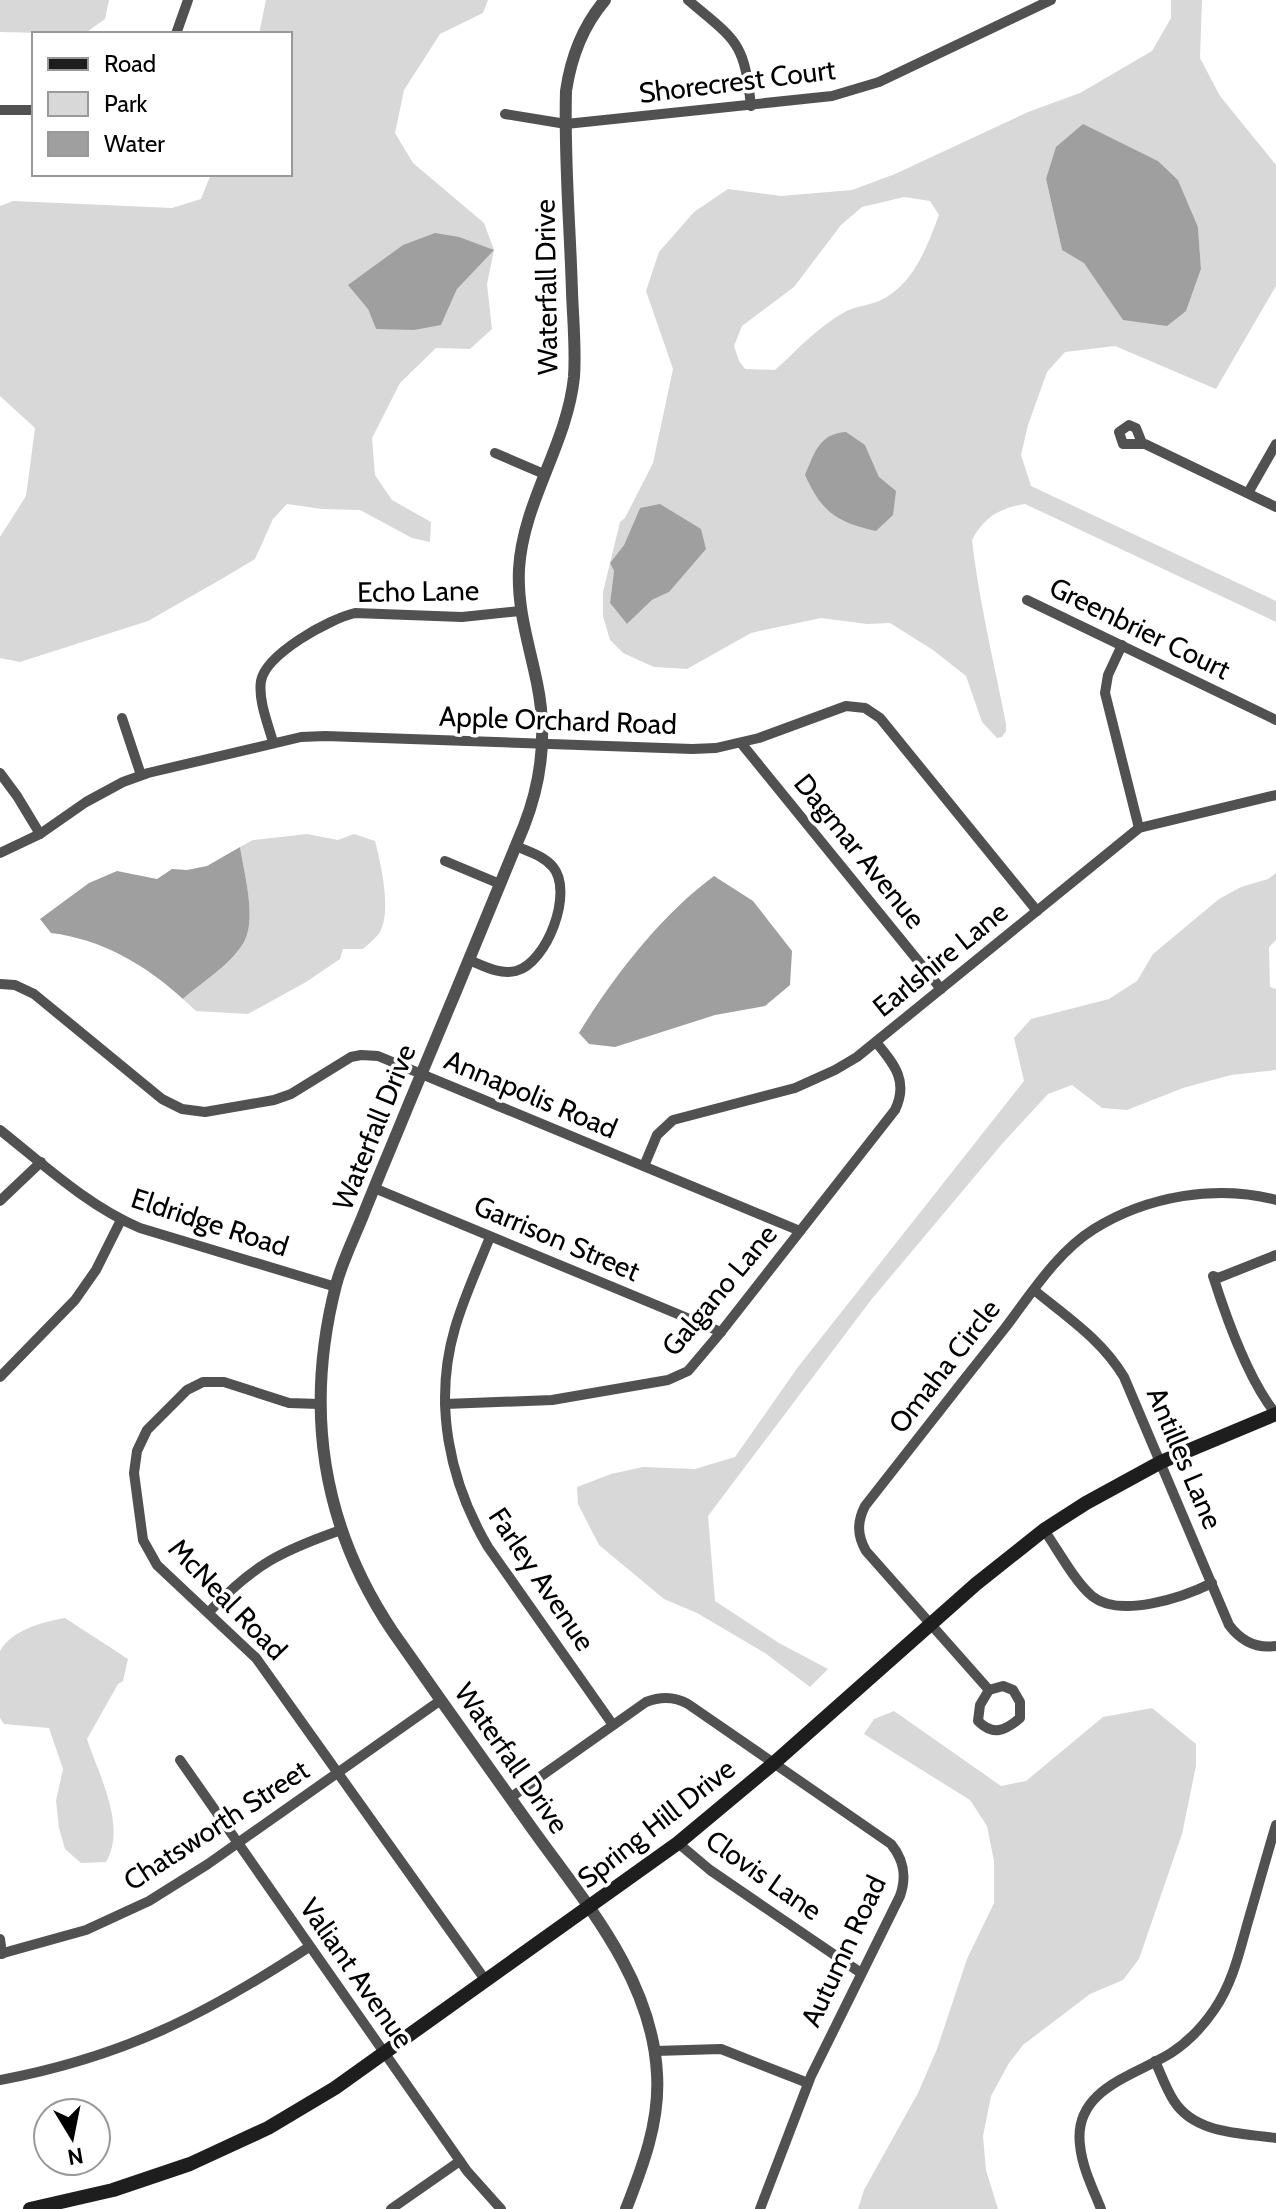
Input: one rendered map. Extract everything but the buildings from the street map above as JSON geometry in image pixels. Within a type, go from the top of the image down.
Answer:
[{"type":"main road","name":"Spring Hill Drive","points":[[30,2209],[139,2182],[228,2148],[303,2108],[678,1843],[1011,1555],[1044,1530],[1161,1462],[1276,1414]]},
{"type":"street","points":[[177,32],[188,0]]},
{"type":"street","name":"Waterfall Drive","points":[[605,0],[589,22],[573,55],[566,91],[574,377],[564,424],[533,501],[521,548],[520,611],[541,705],[542,744],[537,788],[336,1287],[324,1342],[319,1404],[324,1461],[341,1530],[363,1583],[378,1610],[614,1945],[635,1983],[650,2026],[658,2076],[654,2122],[643,2165],[626,2209]]},
{"type":"street","points":[[688,0],[737,45],[747,68],[751,106]]},
{"type":"street","name":"Shorecrest Court","points":[[505,114],[566,124],[751,106],[854,91],[1051,0]]},
{"type":"street","points":[[0,110],[32,110]]},
{"type":"street","points":[[1142,443],[1276,507]]},
{"type":"street","points":[[1248,493],[1276,444]]},
{"type":"street","points":[[495,453],[544,474]]},
{"type":"street","name":"Greenbrier Court","points":[[1027,600],[1276,720]]},
{"type":"street","name":"Echo Lane","points":[[273,742],[261,690],[266,668],[279,654],[338,618],[355,613],[462,617],[520,611]]},
{"type":"street","points":[[1122,645],[1108,675],[1105,693],[1139,828]]},
{"type":"street","name":"Apple Orchard Road","points":[[0,853],[40,834],[105,790],[141,775],[273,742],[325,736],[692,749],[741,743],[846,706],[856,706],[873,712],[1037,911]]},
{"type":"street","points":[[122,718],[141,775]]},
{"type":"street","name":"Dagmar Avenue","points":[[741,743],[941,989]]},
{"type":"street","points":[[0,773],[40,834]]},
{"type":"street","name":"Earlshire Lane","points":[[644,1166],[657,1135],[673,1120],[786,1091],[815,1080],[857,1057],[1139,828],[1276,795]]},
{"type":"street","points":[[469,960],[502,972],[527,966],[541,952],[563,895],[562,886],[555,868],[541,857],[516,846]]},
{"type":"street","points":[[445,861],[500,884]]},
{"type":"street","name":"Annapolis Road","points":[[0,984],[15,985],[34,994],[162,1099],[182,1109],[205,1112],[282,1098],[345,1061],[361,1055],[378,1056],[800,1231]]},
{"type":"street","name":"Galgano Lane","points":[[445,1404],[552,1400],[668,1380],[696,1364],[895,1110],[902,1085],[898,1071],[876,1042]]},
{"type":"street","name":"Eldridge Road","points":[[0,1130],[121,1220],[336,1287]]},
{"type":"street","points":[[0,1201],[41,1162]]},
{"type":"street","name":"Garrison Street","points":[[374,1188],[721,1332]]},
{"type":"street","name":"Omaha Circle","points":[[989,1690],[866,1551],[859,1533],[861,1514],[1034,1290],[1076,1242],[1112,1219],[1155,1203],[1207,1192],[1234,1191],[1276,1200]]},
{"type":"street","points":[[0,1377],[75,1300],[96,1270],[121,1220]]},
{"type":"street","name":"Farley Avenue","points":[[490,1237],[454,1332],[447,1370],[446,1428],[456,1478],[476,1526],[495,1559],[613,1725]]},
{"type":"street","points":[[1276,1255],[1218,1278],[1213,1276],[1265,1400],[1276,1414]]},
{"type":"street","name":"Antilles Lane","points":[[1034,1290],[1091,1335],[1116,1364],[1132,1393],[1235,1633],[1250,1644],[1276,1646]]},
{"type":"street","name":"McNeal Road","points":[[319,1404],[289,1403],[224,1382],[203,1382],[181,1395],[147,1430],[141,1441],[134,1473],[143,1540],[157,1565],[256,1658],[486,1981]]},
{"type":"street","points":[[209,1612],[255,1568],[296,1546],[341,1530]]},
{"type":"street","points":[[1044,1530],[1087,1592],[1103,1603],[1121,1606],[1153,1603],[1193,1593],[1212,1583]]},
{"type":"street","name":"Omaha Circle","points":[[1003,1686],[1013,1690],[1020,1702],[1020,1718],[1010,1727],[999,1731],[987,1730],[978,1721],[980,1705],[989,1690],[1003,1686]]},
{"type":"street","name":"Autumn Road","points":[[613,1725],[655,1698],[673,1698],[688,1704],[891,1844],[901,1859],[903,1888],[808,2083],[760,2209]]},
{"type":"street","name":"Chatsworth Street","points":[[1,1954],[58,1940],[119,1916],[179,1884],[441,1700]]},
{"type":"street","points":[[510,1798],[613,1725]]},
{"type":"street","name":"Valiant Avenue","points":[[180,1760],[476,2184],[501,2209]]},
{"type":"street","points":[[1101,2209],[1080,2147],[1084,2113],[1106,2087],[1190,2038],[1224,1994],[1232,1978],[1276,1825]]},
{"type":"street","name":"Clovis Lane","points":[[678,1843],[710,1870],[861,1973]]},
{"type":"street","points":[[0,1939],[1,1954]]},
{"type":"street","points":[[0,2080],[107,2054],[176,2026],[244,1990],[309,1947]]},
{"type":"street","points":[[655,2051],[721,2049],[808,2083]]},
{"type":"street","points":[[1155,2061],[1172,2098],[1192,2120],[1211,2128],[1276,2138]]},
{"type":"street","points":[[391,2209],[460,2161]]},
{"type":"green space","points":[[0,0],[109,0],[105,19],[87,32],[0,32]]},
{"type":"green space","points":[[266,0],[488,0],[483,13],[440,34],[404,90],[395,133],[413,163],[484,223],[494,250],[487,284],[492,329],[470,349],[436,348],[400,383],[372,438],[375,475],[392,500],[431,522],[430,542],[412,538],[360,510],[287,504],[273,519],[255,559],[148,621],[20,662],[0,658],[0,537],[26,496],[35,428],[0,396],[0,206],[13,201],[172,208],[201,199],[210,176],[292,176],[292,32],[259,32]],"holes":[[[457,289],[441,325],[376,329],[368,309]]]},
{"type":"green space","points":[[1171,0],[1202,0],[1200,58],[1220,96],[1276,165],[1276,286],[1216,389],[1115,346],[1065,352],[1047,372],[1021,455],[1031,486],[1276,601],[1276,622],[1025,504],[994,515],[982,525],[972,540],[1006,724],[1002,737],[997,738],[982,722],[966,676],[933,650],[890,623],[867,624],[821,618],[751,633],[687,669],[654,667],[623,653],[610,640],[603,616],[603,592],[610,563],[620,522],[625,518],[653,463],[673,369],[646,291],[659,252],[694,212],[728,189],[781,196],[852,190],[895,174],[1028,112],[1080,93],[1152,51],[1171,18]],"holes":[[[1083,125],[1158,161],[1178,180],[1198,227],[1201,269],[1186,311],[1123,320],[1084,262],[1062,250],[1046,179]],[[904,197],[930,201],[939,215],[924,252],[901,286],[879,301],[847,311],[834,319],[775,370],[745,369],[734,346],[742,326],[794,287],[841,225],[862,207]],[[865,445],[879,477],[805,474]],[[640,508],[669,592],[652,600],[627,624],[610,603],[614,571],[610,563],[624,545]]]},
{"type":"green space","points":[[307,834],[338,840],[354,834],[375,841],[385,898],[380,933],[363,949],[343,949],[340,959],[248,1014],[196,1011],[183,999],[232,958],[248,932],[248,895],[240,847],[253,840]]},
{"type":"green space","points":[[1276,873],[1276,940],[1269,947],[1270,987],[1276,989],[1276,1070],[1231,1075],[1183,1088],[1127,1110],[1102,1108],[1072,1085],[1048,1094],[871,1300],[708,1516],[715,1601],[779,1643],[828,1669],[810,1687],[765,1653],[697,1613],[664,1599],[599,1545],[578,1504],[577,1487],[611,1474],[643,1467],[695,1469],[735,1457],[798,1367],[1024,1081],[1014,1038],[1031,1019],[1109,999],[1137,981],[1153,954],[1219,899]]},
{"type":"green space","points":[[65,1618],[128,1659],[123,1681],[118,1684],[87,1739],[112,1817],[112,1848],[106,1862],[81,1863],[65,1849],[56,1801],[63,1769],[49,1728],[4,1724],[0,1718],[0,1651],[20,1632]]},
{"type":"green space","points":[[1152,1708],[1196,1744],[1196,1766],[1182,1834],[1139,1959],[1123,1980],[1090,1994],[1023,2045],[991,2096],[983,2136],[986,2170],[998,2209],[858,2209],[864,2190],[918,2093],[937,2049],[967,1959],[994,1903],[994,1861],[987,1826],[970,1800],[864,1734],[874,1719],[894,1711],[1001,1786],[1026,1781],[1103,1717]]},
{"type":"water","points":[[1083,124],[1158,161],[1178,180],[1198,227],[1201,269],[1186,311],[1167,326],[1123,320],[1084,263],[1062,250],[1046,179],[1056,147]]},
{"type":"water","points":[[435,233],[459,237],[494,250],[457,289],[441,325],[414,330],[376,329],[368,309],[348,285],[403,245]]},
{"type":"water","points":[[846,432],[865,445],[879,477],[896,491],[893,515],[876,531],[850,524],[832,514],[824,507],[805,475],[824,440]]},
{"type":"water","points":[[660,504],[701,529],[706,549],[669,592],[652,600],[627,624],[610,603],[614,571],[610,563],[624,545],[640,508]]},
{"type":"water","points":[[240,847],[248,895],[248,932],[232,958],[183,999],[154,975],[122,956],[88,941],[51,933],[40,919],[89,883],[117,871],[157,879],[172,869],[207,866]]},
{"type":"water","points":[[714,876],[753,901],[792,951],[790,985],[765,1006],[715,1015],[615,1047],[589,1044],[579,1033],[607,990],[657,928]]}]
